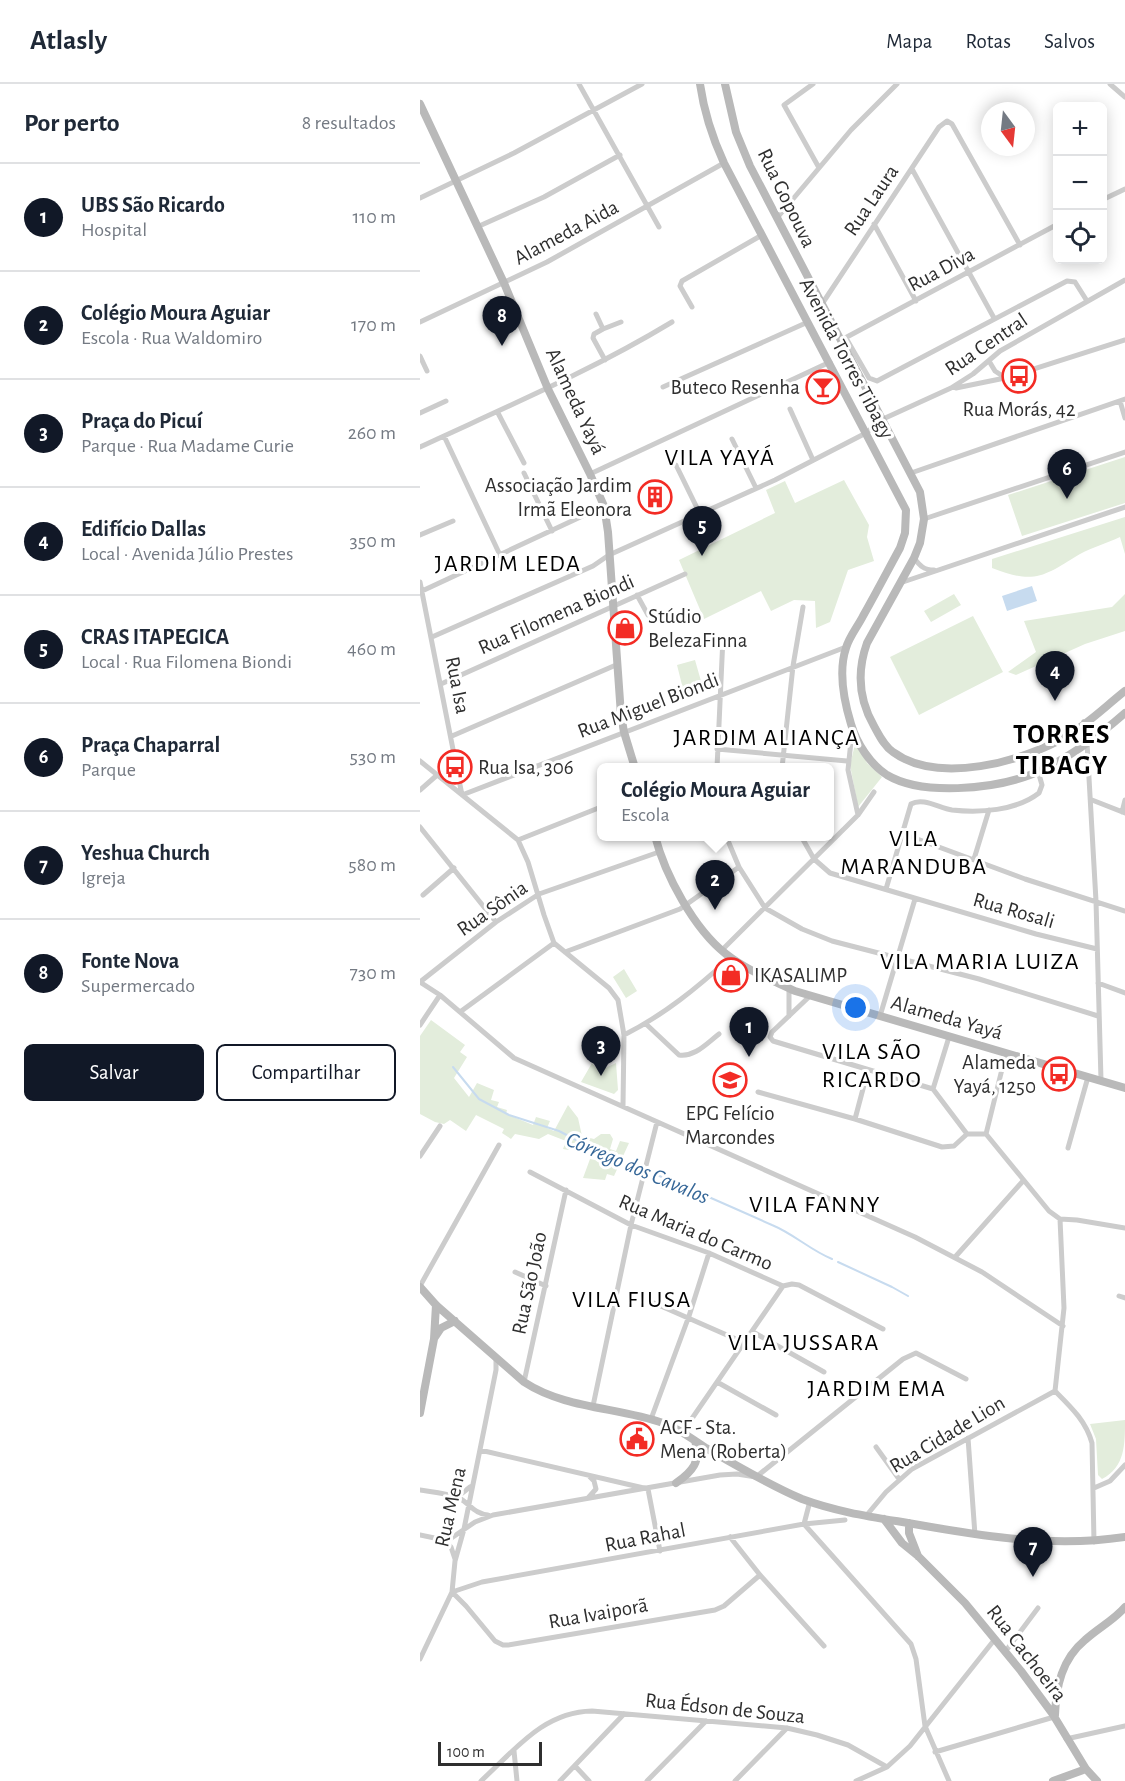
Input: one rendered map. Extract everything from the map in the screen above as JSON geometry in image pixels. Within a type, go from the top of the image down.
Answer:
[{"type":"main road","name":"Avenida Torres Tibagy","points":[[700,84],[706,118],[724,163],[866,434],[896,486],[906,510],[907,519],[900,548],[846,647]]},
{"type":"main road","name":"Rua Gopouva","points":[[724,84],[736,132],[750,166],[821,306],[842,338],[920,492],[924,519],[922,537],[914,558],[861,658],[860,673],[864,704],[868,717],[878,734],[891,751],[904,758],[930,766],[979,767],[1031,754],[1073,732],[1125,691]]},
{"type":"main road","name":"Alameda Yayá","points":[[420,104],[504,283],[548,389],[604,506],[616,665],[624,732],[633,763]]},
{"type":"main road","points":[[846,647],[843,681],[854,733],[865,754],[878,768],[889,776],[914,784],[942,789],[981,786],[1012,780],[1038,771],[1087,743],[1125,713]]},
{"type":"main road","points":[[1085,723],[1087,743]]},
{"type":"main road","points":[[1073,732],[1087,743]]},
{"type":"main road","name":"Alameda Yayá","points":[[656,841],[659,852],[685,905],[707,935],[731,957],[789,988],[1125,1088]]},
{"type":"main road","points":[[420,1287],[436,1305],[524,1382],[545,1394],[669,1425],[756,1477],[806,1503],[975,1535],[1037,1541],[1094,1542],[1125,1538]]},
{"type":"main road","points":[[420,1413],[434,1339],[436,1305]]},
{"type":"main road","points":[[434,1339],[441,1329],[455,1320]]},
{"type":"main road","points":[[676,1483],[695,1467],[698,1456],[695,1441]]},
{"type":"main road","name":"Rua Cachoeira","points":[[884,1519],[902,1543],[965,1604],[995,1639],[1054,1717],[1086,1769],[1097,1781]]},
{"type":"main road","name":"Rua Cachoeira","points":[[909,1523],[909,1533],[918,1556]]},
{"type":"main road","points":[[1054,1717],[1062,1669],[1067,1659],[1083,1641],[1125,1607]]},
{"type":"main road","points":[[1053,1781],[1086,1769]]},
{"type":"street","points":[[579,84],[659,227]]},
{"type":"street","points":[[420,198],[514,153],[642,84]]},
{"type":"street","points":[[777,218],[850,130],[897,84]]},
{"type":"street","points":[[1110,84],[1125,97]]},
{"type":"street","points":[[810,85],[784,105],[819,166]]},
{"type":"street","name":"Rua Laura","points":[[821,306],[944,122],[952,124],[1020,245]]},
{"type":"street","points":[[477,227],[544,197],[620,154]]},
{"type":"street","name":"Alameda Aida","points":[[420,322],[547,262],[724,163]]},
{"type":"street","points":[[912,169],[994,318]]},
{"type":"street","points":[[1107,198],[1125,189]]},
{"type":"street","points":[[874,224],[916,301]]},
{"type":"street","name":"Rua Diva","points":[[842,338],[1053,227]]},
{"type":"street","points":[[692,307],[680,286],[682,281],[762,235]]},
{"type":"street","name":"Rua Central","points":[[432,638],[593,566],[609,555],[756,488],[866,434],[883,419],[951,388],[1000,351],[1125,280]]},
{"type":"street","points":[[842,338],[869,378],[877,381],[1067,281],[1075,282],[1087,301]]},
{"type":"street","points":[[596,314],[603,329]]},
{"type":"street","points":[[605,360],[593,337],[603,329],[621,322]]},
{"type":"street","points":[[420,447],[548,389],[672,322]]},
{"type":"street","points":[[663,387],[808,322]]},
{"type":"street","points":[[951,388],[1005,378],[1125,340]]},
{"type":"street","points":[[420,356],[427,371]]},
{"type":"street","points":[[989,361],[995,371],[1005,378]]},
{"type":"street","points":[[590,474],[830,362]]},
{"type":"street","points":[[911,472],[1122,400],[1125,418]]},
{"type":"street","points":[[420,412],[446,401]]},
{"type":"street","points":[[790,409],[813,460]]},
{"type":"street","points":[[498,413],[524,463]]},
{"type":"street","points":[[444,436],[500,555]]},
{"type":"street","points":[[732,439],[756,488]]},
{"type":"street","points":[[924,519],[1125,452]]},
{"type":"street","points":[[676,465],[700,514]]},
{"type":"street","points":[[524,473],[552,531]]},
{"type":"street","points":[[421,591],[604,506]]},
{"type":"street","points":[[900,583],[1125,507]]},
{"type":"street","points":[[420,535],[453,521]]},
{"type":"street","points":[[914,558],[920,566],[927,570],[942,569]]},
{"type":"street","name":"Rua Filomena Biondi","points":[[441,684],[685,574]]},
{"type":"street","name":"Rua Isa","points":[[420,582],[462,795]]},
{"type":"street","points":[[638,595],[648,615]]},
{"type":"street","points":[[782,763],[793,666],[803,607]]},
{"type":"street","points":[[717,763],[723,637]]},
{"type":"street","name":"Rua Miguel Biondi","points":[[462,795],[846,647]]},
{"type":"street","points":[[452,736],[616,665]]},
{"type":"street","points":[[851,741],[847,761],[849,780],[858,815]]},
{"type":"street","points":[[1087,743],[1092,800],[1101,1080]]},
{"type":"street","points":[[717,749],[847,761]]},
{"type":"street","points":[[420,761],[518,840],[528,862],[554,943],[615,994],[621,1009],[624,1035],[623,1106]]},
{"type":"street","points":[[886,889],[908,810],[915,802],[920,801],[959,810],[989,810],[1018,804],[1039,793],[1042,785],[1038,771]]},
{"type":"street","points":[[420,790],[436,776]]},
{"type":"street","points":[[834,840],[858,815],[874,792]]},
{"type":"street","points":[[1092,800],[1123,812],[1125,800]]},
{"type":"street","points":[[518,840],[597,809]]},
{"type":"street","points":[[974,859],[989,810]]},
{"type":"street","points":[[420,827],[496,922]]},
{"type":"street","points":[[901,833],[1025,879],[1125,911]]},
{"type":"street","points":[[728,841],[739,867],[765,908],[802,929],[832,941],[979,979],[1098,1016]]},
{"type":"street","name":"Rua Rosali","points":[[803,841],[814,860],[830,873],[1097,949]]},
{"type":"street","points":[[722,950],[833,841]]},
{"type":"street","name":"Rua Sônia","points":[[420,982],[496,922],[539,894],[659,852]]},
{"type":"street","points":[[565,952],[685,905],[739,867]]},
{"type":"street","points":[[423,895],[454,868]]},
{"type":"street","points":[[880,1016],[915,899]]},
{"type":"street","points":[[460,1012],[554,943]]},
{"type":"street","points":[[624,1035],[646,1024],[693,990],[731,957]]},
{"type":"street","points":[[420,982],[440,995],[514,1058],[956,1256],[1063,1326]]},
{"type":"street","points":[[1098,983],[1125,993]]},
{"type":"street","points":[[789,988],[789,1016]]},
{"type":"street","points":[[420,1025],[440,995]]},
{"type":"street","points":[[811,995],[772,1032],[770,1037],[774,1041],[933,1089],[967,1134]]},
{"type":"street","points":[[646,1024],[679,1055],[685,1056],[696,1052],[719,1034]]},
{"type":"street","points":[[933,1089],[949,1037]]},
{"type":"street","points":[[986,1134],[1006,1053]]},
{"type":"street","points":[[855,1119],[868,1070]]},
{"type":"street","points":[[1068,1148],[1088,1077]]},
{"type":"street","points":[[758,1092],[855,1119],[942,1147],[958,1144],[967,1134],[986,1134]]},
{"type":"street","points":[[593,1406],[631,1225],[657,1122]]},
{"type":"street","points":[[420,1156],[440,1126]]},
{"type":"street","points":[[986,1134],[1023,1181],[1060,1220],[1077,1220],[1125,1228]]},
{"type":"street","points":[[420,1287],[500,1145]]},
{"type":"street","name":"Rua Maria do Carmo","points":[[530,1172],[631,1225],[709,1253],[783,1286],[799,1285],[883,1329]]},
{"type":"street","points":[[956,1256],[1023,1181]]},
{"type":"street","name":"Rua São João","points":[[524,1382],[566,1190]]},
{"type":"street","points":[[1060,1220],[1063,1326],[1055,1391],[1082,1420],[1092,1443],[1094,1542]]},
{"type":"street","points":[[651,1419],[689,1316],[709,1253]]},
{"type":"street","points":[[515,1272],[546,1286]]},
{"type":"street","points":[[682,1433],[783,1286]]},
{"type":"street","points":[[654,1303],[689,1316],[746,1343]]},
{"type":"street","points":[[753,1332],[824,1372]]},
{"type":"street","points":[[420,1535],[444,1540],[455,1537],[474,1521],[493,1515],[720,1475],[737,1474],[756,1477],[907,1355],[916,1353],[966,1379]]},
{"type":"street","name":"Rua Mena","points":[[420,1659],[452,1592],[455,1561],[480,1450],[496,1370],[496,1357]]},
{"type":"street","points":[[717,1382],[776,1415]]},
{"type":"street","name":"Rua Cidade Lion","points":[[866,1516],[899,1479],[937,1454],[1055,1391]]},
{"type":"street","points":[[969,1438],[975,1535]]},
{"type":"street","points":[[876,1447],[899,1479]]},
{"type":"street","points":[[480,1450],[648,1489]]},
{"type":"street","points":[[1094,1488],[1110,1481],[1125,1465]]},
{"type":"street","points":[[587,1499],[596,1489],[590,1476]]},
{"type":"street","points":[[450,1495],[466,1491],[472,1482]]},
{"type":"street","points":[[648,1489],[660,1551]]},
{"type":"street","points":[[420,1490],[450,1495],[460,1499],[479,1514],[493,1515]]},
{"type":"street","points":[[806,1503],[804,1524],[911,1644],[916,1659],[925,1726],[949,1781]]},
{"type":"street","name":"Rua Rahal","points":[[452,1592],[482,1582],[804,1524],[845,1520]]},
{"type":"street","points":[[730,1537],[760,1575],[824,1646]]},
{"type":"street","points":[[444,1540],[454,1551],[455,1561]]},
{"type":"street","name":"Rua Ivaiporã","points":[[452,1592],[495,1641],[508,1646],[715,1610],[724,1606],[760,1575]]},
{"type":"street","points":[[1005,1652],[1038,1608]]},
{"type":"street","points":[[856,1781],[887,1767],[903,1754],[995,1639]]},
{"type":"street","name":"Rua Édson de Souza","points":[[481,1781],[545,1723],[566,1714],[592,1711],[787,1728],[848,1745],[887,1767]]},
{"type":"street","points":[[560,1781],[576,1767],[624,1714]]},
{"type":"street","points":[[935,1752],[1054,1717]]},
{"type":"street","points":[[647,1781],[706,1721]]},
{"type":"street","points":[[1066,1739],[1125,1726]]},
{"type":"street","points":[[735,1781],[787,1728]]},
{"type":"street","points":[[514,1751],[517,1781]]},
{"type":"street","points":[[576,1767],[589,1781]]},
{"type":"green space","points":[[1125,457],[1125,503],[1022,536],[1008,495]]},
{"type":"green space","points":[[844,480],[869,525],[867,537],[874,561],[848,570],[830,622],[816,628],[815,601],[794,600],[771,611],[761,591],[704,619],[679,560],[775,513],[766,490],[785,481],[795,503]]},
{"type":"green space","points":[[1125,517],[1125,554],[1120,537],[1039,576],[1019,576],[992,568],[992,559]]},
{"type":"green space","points":[[954,594],[961,605],[931,622],[924,611]]},
{"type":"green space","points":[[1125,594],[1125,631],[1085,644],[1016,675],[1008,672],[1036,652],[1024,621],[1112,607]]},
{"type":"green space","points":[[973,616],[1003,672],[919,715],[890,657]]},
{"type":"green space","points":[[695,660],[703,688],[684,693],[677,665]]},
{"type":"green space","points":[[856,740],[867,763],[882,777],[858,807],[850,765]]},
{"type":"green space","points":[[624,969],[637,991],[626,998],[613,977]]},
{"type":"green space","points":[[431,1020],[465,1045],[460,1052],[467,1057],[454,1078],[469,1097],[477,1083],[494,1090],[491,1100],[499,1102],[497,1107],[507,1110],[506,1114],[533,1125],[536,1117],[550,1121],[547,1128],[554,1131],[568,1105],[578,1118],[582,1136],[594,1139],[601,1134],[610,1134],[613,1139],[610,1149],[616,1151],[620,1141],[629,1143],[614,1176],[607,1174],[605,1180],[583,1178],[590,1159],[605,1162],[607,1158],[593,1152],[591,1155],[584,1151],[584,1148],[572,1144],[569,1150],[563,1149],[566,1141],[548,1134],[539,1139],[515,1134],[511,1139],[502,1133],[504,1129],[476,1115],[466,1131],[450,1120],[444,1124],[420,1114],[420,1036]]},
{"type":"green space","points":[[592,1063],[599,1071],[616,1063],[618,1090],[614,1094],[581,1082]]},
{"type":"green space","points":[[1125,1420],[1124,1446],[1119,1462],[1110,1474],[1102,1479],[1098,1475],[1096,1439],[1090,1424]]},
{"type":"water","points":[[1032,586],[1037,601],[1007,611],[1002,596]]},
{"type":"waterway","name":"Córrego dos Cavalos","points":[[453,1067],[479,1099],[509,1115],[559,1131],[580,1142],[606,1151],[618,1163],[657,1175],[743,1212],[780,1229],[832,1259]]},
{"type":"waterway","name":"Córrego dos Cavalos","points":[[838,1262],[908,1296]]},
{"type":"place","name":"Fonte Nova","points":[[502,346]]},
{"type":"place","name":"Rua Morás, 42","points":[[1019,376]]},
{"type":"place","name":"Buteco Resenha","points":[[823,387]]},
{"type":"place","name":"Associação Jardim Irmã Eleonora","points":[[655,497]]},
{"type":"place","name":"Praça Chaparral","points":[[1067,499]]},
{"type":"place","name":"CRAS ITAPEGICA","points":[[702,556]]},
{"type":"place","name":"Stúdio BelezaFinna","points":[[625,628]]},
{"type":"place","name":"Edifício Dallas","points":[[1055,701]]},
{"type":"place","name":"Rua Isa, 306","points":[[455,767]]},
{"type":"place","name":"Colégio Moura Aguiar","points":[[715,910]]},
{"type":"place","name":"IKASALIMP","points":[[731,975]]},
{"type":"place","name":"UBS São Ricardo","points":[[749,1057]]},
{"type":"place","name":"Alameda Yayá, 1250","points":[[1059,1074]]},
{"type":"place","name":"Praça do Picuí","points":[[601,1076]]},
{"type":"place","name":"EPG Felício Marcondes","points":[[730,1080]]},
{"type":"place","name":"ACF - Sta. Mena (Roberta)","points":[[637,1439]]},
{"type":"place","name":"Yeshua Church","points":[[1033,1577]]},
{"type":"district","name":"VILA YAYÁ","points":[[720,457]]},
{"type":"district","name":"JARDIM LEDA","points":[[508,563]]},
{"type":"district","name":"JARDIM ALIANÇA","points":[[767,737]]},
{"type":"district","name":"TORRES TIBAGY","points":[[1062,750]]},
{"type":"district","name":"VILA MARANDUBA","points":[[914,852]]},
{"type":"district","name":"VILA MARIA LUIZA","points":[[980,961]]},
{"type":"district","name":"VILA SÃO RICARDO","points":[[872,1065]]},
{"type":"district","name":"VILA FANNY","points":[[815,1204]]},
{"type":"district","name":"VILA FIUSA","points":[[632,1299]]},
{"type":"district","name":"VILA JUSSARA","points":[[804,1342]]},
{"type":"district","name":"JARDIM EMA","points":[[877,1388]]}]
